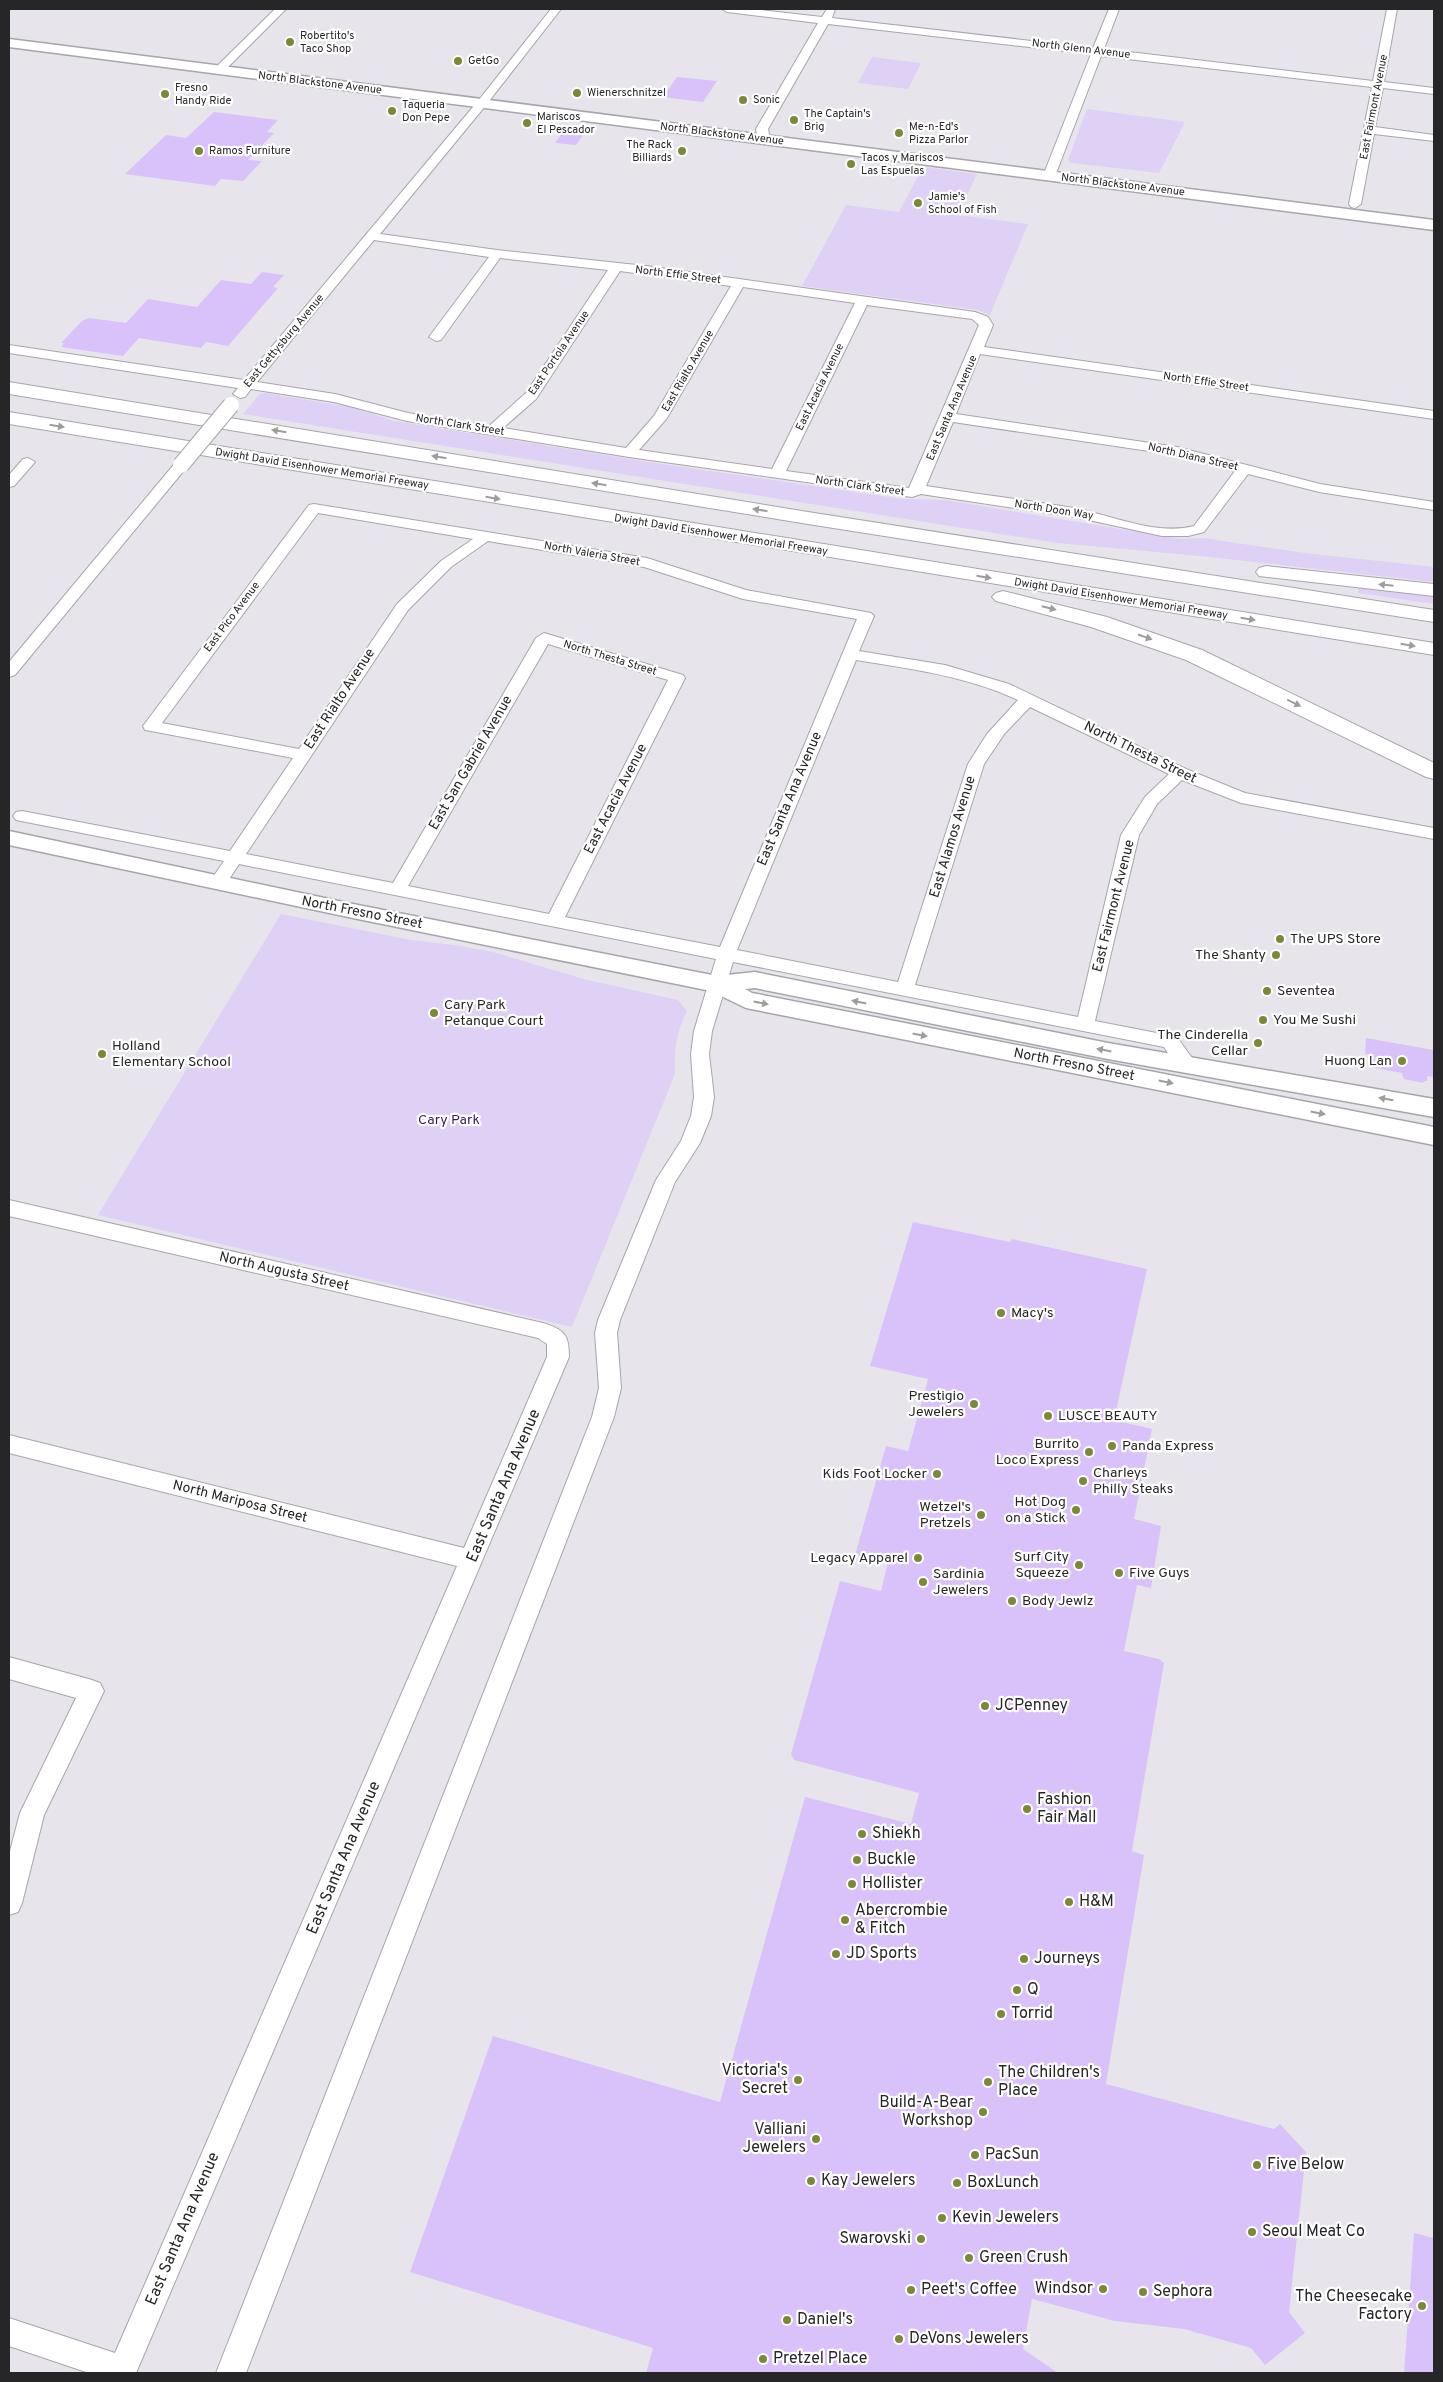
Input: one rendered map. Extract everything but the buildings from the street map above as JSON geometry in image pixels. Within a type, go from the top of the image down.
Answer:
[{"type":"highway","points":[[9,388],[808,518],[1434,616]]},
{"type":"highway","name":"Dwight David Eisenhower Memorial Freeway","points":[[9,418],[746,539],[1434,649]]},
{"type":"highway","points":[[808,518],[1001,540],[1129,558],[1434,590]]},
{"type":"highway","points":[[746,539],[1038,605],[1141,635],[1217,665],[1434,772]]},
{"type":"highway","points":[[1294,594],[1434,612]]},
{"type":"main road","name":"North Blackstone Avenue","points":[[9,34],[223,66]]},
{"type":"main road","points":[[9,38],[28,41],[44,38]]},
{"type":"main road","name":"North Blackstone Avenue","points":[[9,43],[223,66],[763,134],[1355,210],[1434,225]]},
{"type":"main road","name":"North Blackstone Avenue","points":[[1050,171],[1266,203],[1434,214]]},
{"type":"main road","points":[[1355,210],[1434,219]]},
{"type":"main road","name":"North Fresno Street","points":[[9,838],[218,883],[716,984],[746,1000],[1434,1136]]},
{"type":"main road","name":"North Fresno Street","points":[[716,984],[755,980],[909,1013],[1187,1065],[1434,1108]]},
{"type":"main road","points":[[1202,1089],[1224,1084],[1300,1094],[1311,1086]]},
{"type":"street","points":[[223,66],[281,9]]},
{"type":"street","name":"East Gettysburg Avenue","points":[[9,672],[486,99],[556,9]]},
{"type":"street","name":"North Glenn Avenue","points":[[727,9],[1434,90]]},
{"type":"street","points":[[763,134],[832,9]]},
{"type":"street","points":[[1050,171],[1114,9]]},
{"type":"street","name":"East Fairmont Avenue","points":[[1355,210],[1392,9]]},
{"type":"street","points":[[1370,130],[1434,138]]},
{"type":"street","name":"North Effie Street","points":[[371,236],[497,254],[863,300],[975,316],[983,320]]},
{"type":"street","points":[[436,337],[497,254]]},
{"type":"street","name":"East Portola Avenue","points":[[492,431],[531,396],[616,268]]},
{"type":"street","name":"East Rialto Avenue","points":[[629,453],[660,418],[739,283]]},
{"type":"street","name":"East Acacia Avenue","points":[[777,474],[863,300]]},
{"type":"street","name":"East Santa Ana Avenue","points":[[915,491],[977,350],[986,325],[983,320]]},
{"type":"street","name":"North Clark Street","points":[[9,349],[335,398],[407,417],[629,453],[915,491]]},
{"type":"street","name":"North Effie Street","points":[[977,350],[1434,415]]},
{"type":"street","name":"North Diana Street","points":[[949,417],[1176,451],[1319,488],[1434,506]]},
{"type":"street","points":[[9,458],[28,462],[9,483]]},
{"type":"street","name":"North Doon Way","points":[[915,491],[1098,517],[1132,526],[1190,532],[1199,529],[1244,469]]},
{"type":"street","name":"North Valeria Street","points":[[314,508],[647,563],[742,594],[866,616]]},
{"type":"street","name":"East Pico Avenue","points":[[302,755],[151,726],[314,508]]},
{"type":"street","name":"East Rialto Avenue","points":[[218,883],[402,607],[446,564],[486,536]]},
{"type":"street","name":"East Santa Ana Avenue","points":[[231,2373],[603,1417],[610,1388],[606,1333],[609,1320],[666,1180],[690,1143],[701,1116],[704,1096],[700,1054],[703,1031],[716,984],[726,954],[866,616]]},
{"type":"street","name":"North Thesta Street","points":[[544,638],[677,678]]},
{"type":"street","name":"East San Gabriel Avenue","points":[[398,889],[544,638]]},
{"type":"street","name":"North Thesta Street","points":[[851,654],[972,677],[1029,699],[1180,773],[1217,789],[1265,804],[1434,834]]},
{"type":"street","name":"East Acacia Avenue","points":[[555,919],[677,678]]},
{"type":"street","name":"East Alamos Avenue","points":[[904,991],[976,764],[988,742],[1003,722],[1029,699]]},
{"type":"street","name":"East Fairmont Avenue","points":[[1085,1025],[1130,835],[1151,801],[1180,773]]},
{"type":"street","points":[[22,816],[555,919],[904,991],[1170,1042],[1187,1065]]},
{"type":"street","name":"North Augusta Street","points":[[9,1208],[543,1331],[558,1340]]},
{"type":"street","name":"East Santa Ana Avenue","points":[[122,2372],[558,1357],[558,1340]]},
{"type":"street","name":"North Mariposa Street","points":[[9,1444],[472,1560]]},
{"type":"street","points":[[9,1668],[92,1691],[32,1813],[9,1902]]},
{"type":"street","points":[[9,2332],[122,2372]]},
{"type":"green space","points":[[872,57],[921,63],[908,89],[858,83]]},
{"type":"green space","points":[[1087,109],[1185,122],[1159,173],[1071,163],[1068,160]]},
{"type":"green space","points":[[923,167],[977,174],[958,215],[1028,224],[990,315],[978,310],[802,286],[846,205],[899,212]]},
{"type":"green space","points":[[265,393],[350,407],[395,421],[648,462],[903,499],[945,500],[1181,539],[1203,538],[1305,553],[1434,567],[1434,582],[1210,557],[1058,543],[243,414],[260,394]]},
{"type":"green space","points":[[1358,588],[1434,596],[1434,604],[1358,593]]},
{"type":"green space","name":"Cary Park","points":[[281,914],[411,940],[493,952],[587,980],[678,1000],[687,1011],[680,1026],[676,1042],[675,1074],[572,1327],[98,1215]]},
{"type":"place","name":"Robertito's Taco Shop","points":[[290,42]]},
{"type":"place","name":"GetGo","points":[[458,61]]},
{"type":"place","name":"Wienerschnitzel","points":[[577,93]]},
{"type":"place","name":"Fresno Handy Ride","points":[[165,94]]},
{"type":"place","name":"Sonic","points":[[743,100]]},
{"type":"place","name":"Taqueria Don Pepe","points":[[392,111]]},
{"type":"place","name":"The Captain's Brig","points":[[794,120]]},
{"type":"place","name":"Mariscos El Pescador","points":[[527,123]]},
{"type":"place","name":"Me-n-Ed's Pizza Parlor","points":[[899,133]]},
{"type":"place","name":"Ramos Furniture","points":[[199,151]]},
{"type":"place","name":"The Rack Billiards","points":[[682,151]]},
{"type":"place","name":"Tacos y Mariscos Las Espuelas","points":[[851,164]]},
{"type":"place","name":"Jamie's School of Fish","points":[[918,203]]},
{"type":"place","name":"The UPS Store","points":[[1280,939]]},
{"type":"place","name":"The Shanty","points":[[1276,955]]},
{"type":"place","name":"Seventea","points":[[1267,991]]},
{"type":"place","name":"Cary Park Petanque Court","points":[[434,1013]]},
{"type":"place","name":"You Me Sushi","points":[[1263,1020]]},
{"type":"place","name":"The Cinderella Cellar","points":[[1258,1043]]},
{"type":"place","name":"Holland Elementary School","points":[[102,1054]]},
{"type":"place","name":"Huong Lan","points":[[1402,1061]]},
{"type":"place","name":"Macy's","points":[[1001,1313]]},
{"type":"place","name":"Prestigio Jewelers","points":[[974,1404]]},
{"type":"place","name":"LUSCE BEAUTY","points":[[1048,1416]]},
{"type":"place","name":"Panda Express","points":[[1112,1446]]},
{"type":"place","name":"Burrito Loco Express","points":[[1089,1452]]},
{"type":"place","name":"Kids Foot Locker","points":[[937,1474]]},
{"type":"place","name":"Charleys Philly Steaks","points":[[1083,1481]]},
{"type":"place","name":"Hot Dog on a Stick","points":[[1076,1510]]},
{"type":"place","name":"Wetzel's Pretzels","points":[[981,1515]]},
{"type":"place","name":"Legacy Apparel","points":[[918,1558]]},
{"type":"place","name":"Surf City Squeeze","points":[[1079,1565]]},
{"type":"place","name":"Five Guys","points":[[1119,1573]]},
{"type":"place","name":"Sardinia Jewelers","points":[[923,1582]]},
{"type":"place","name":"Body Jewlz","points":[[1012,1601]]},
{"type":"place","name":"JCPenney","points":[[985,1706]]},
{"type":"place","name":"Fashion Fair Mall","points":[[1027,1809]]},
{"type":"place","name":"Shiekh","points":[[862,1834]]},
{"type":"place","name":"Buckle","points":[[857,1860]]},
{"type":"place","name":"Hollister","points":[[852,1884]]},
{"type":"place","name":"H&M","points":[[1069,1902]]},
{"type":"place","name":"Abercrombie & Fitch","points":[[845,1920]]},
{"type":"place","name":"JD Sports","points":[[836,1954]]},
{"type":"place","name":"Journeys","points":[[1024,1959]]},
{"type":"place","name":"Q","points":[[1017,1990]]},
{"type":"place","name":"Torrid","points":[[1001,2014]]},
{"type":"place","name":"Victoria's Secret","points":[[798,2080]]},
{"type":"place","name":"The Children's Place","points":[[988,2082]]},
{"type":"place","name":"Build-A-Bear Workshop","points":[[983,2112]]},
{"type":"place","name":"Valliani Jewelers","points":[[816,2139]]},
{"type":"place","name":"PacSun","points":[[975,2155]]},
{"type":"place","name":"Five Below","points":[[1257,2165]]},
{"type":"place","name":"Kay Jewelers","points":[[811,2181]]},
{"type":"place","name":"BoxLunch","points":[[957,2183]]},
{"type":"place","name":"Kevin Jewelers","points":[[942,2218]]},
{"type":"place","name":"Seoul Meat Co","points":[[1252,2232]]},
{"type":"place","name":"Swarovski","points":[[921,2239]]},
{"type":"place","name":"Green Crush","points":[[969,2258]]},
{"type":"place","name":"Windsor","points":[[1103,2289]]},
{"type":"place","name":"Peet's Coffee","points":[[911,2290]]},
{"type":"place","name":"Sephora","points":[[1143,2292]]},
{"type":"place","name":"The Cheesecake Factory","points":[[1422,2306]]},
{"type":"place","name":"Daniel's","points":[[787,2320]]},
{"type":"place","name":"DeVons Jewelers","points":[[899,2339]]},
{"type":"place","name":"Pretzel Place","points":[[763,2359]]}]
